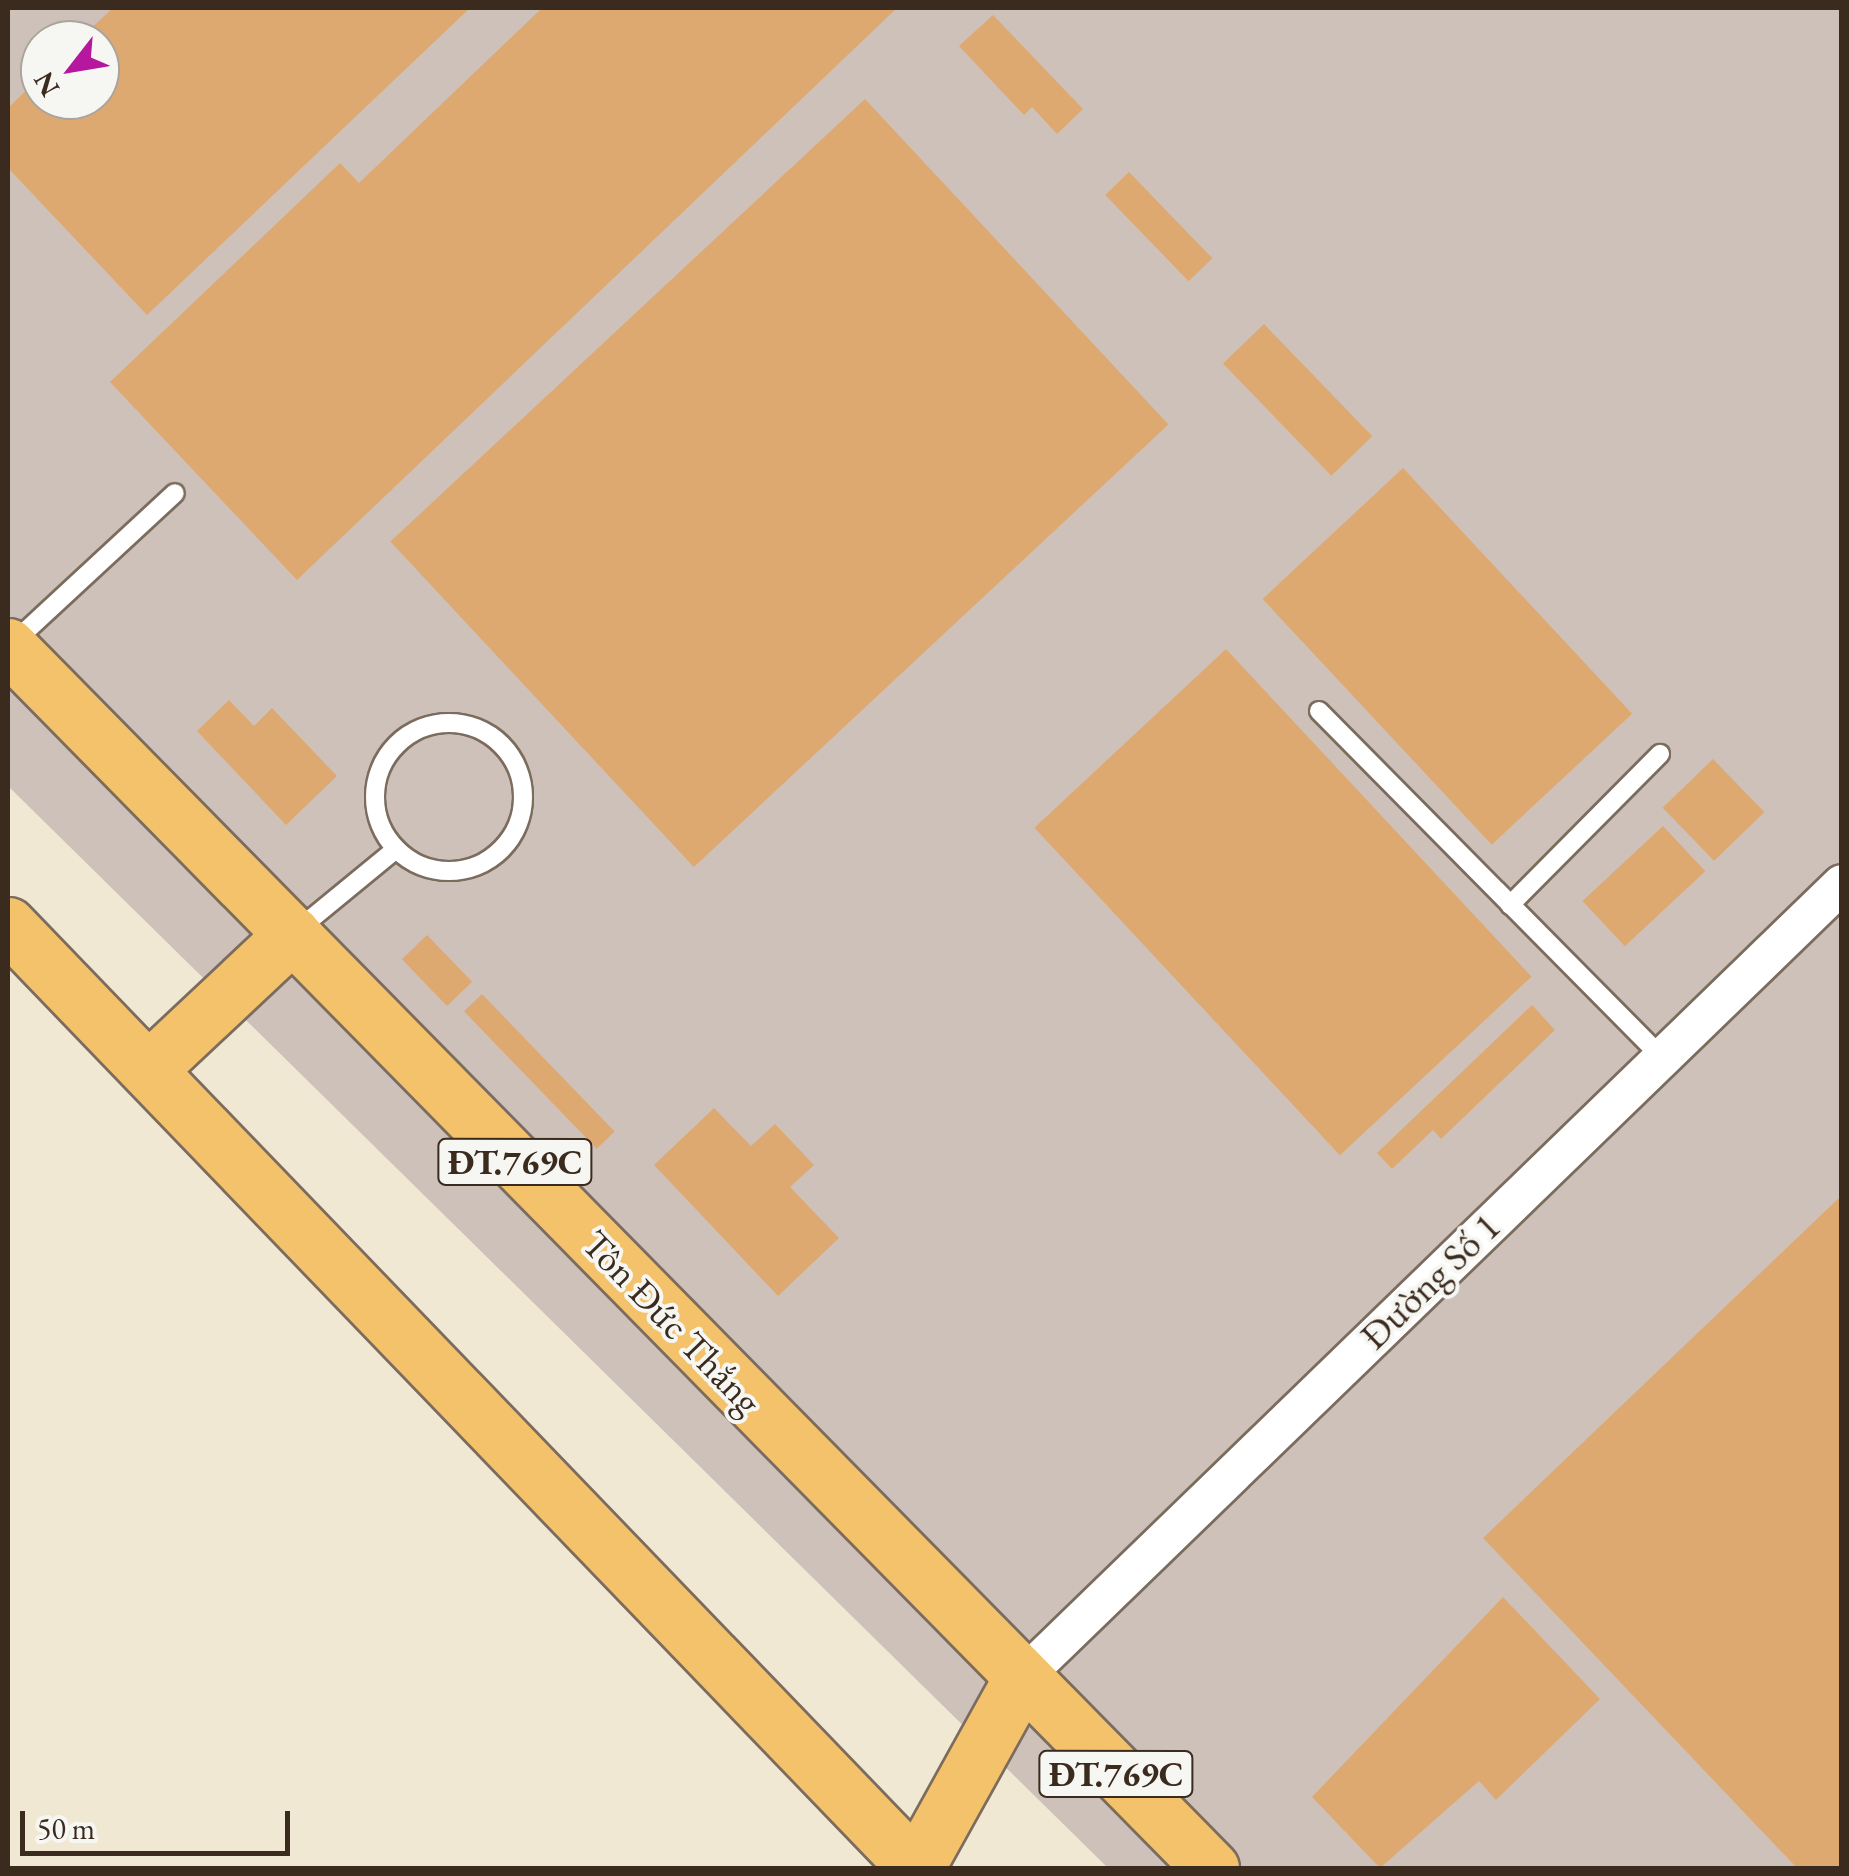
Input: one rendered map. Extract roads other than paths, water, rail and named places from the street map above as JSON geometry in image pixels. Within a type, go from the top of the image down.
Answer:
[{"type":"main road","name":"Tôn Đức Thắng","points":[[8,646],[1020,1680],[1211,1868]]},
{"type":"main road","points":[[8,925],[916,1868],[1020,1680]]},
{"type":"main road","points":[[149,1069],[293,934]]},
{"type":"street","name":"Đường Số 1","points":[[1020,1680],[1842,884]]},
{"type":"lane","points":[[8,646],[175,493]]},
{"type":"lane","points":[[1319,710],[1660,1057]]},
{"type":"lane","points":[[450,723],[502,746],[523,799],[500,851],[448,872],[396,850],[375,796],[397,744],[450,723]]},
{"type":"lane","points":[[1510,905],[1660,754]]},
{"type":"lane","points":[[293,934],[396,850]]}]
